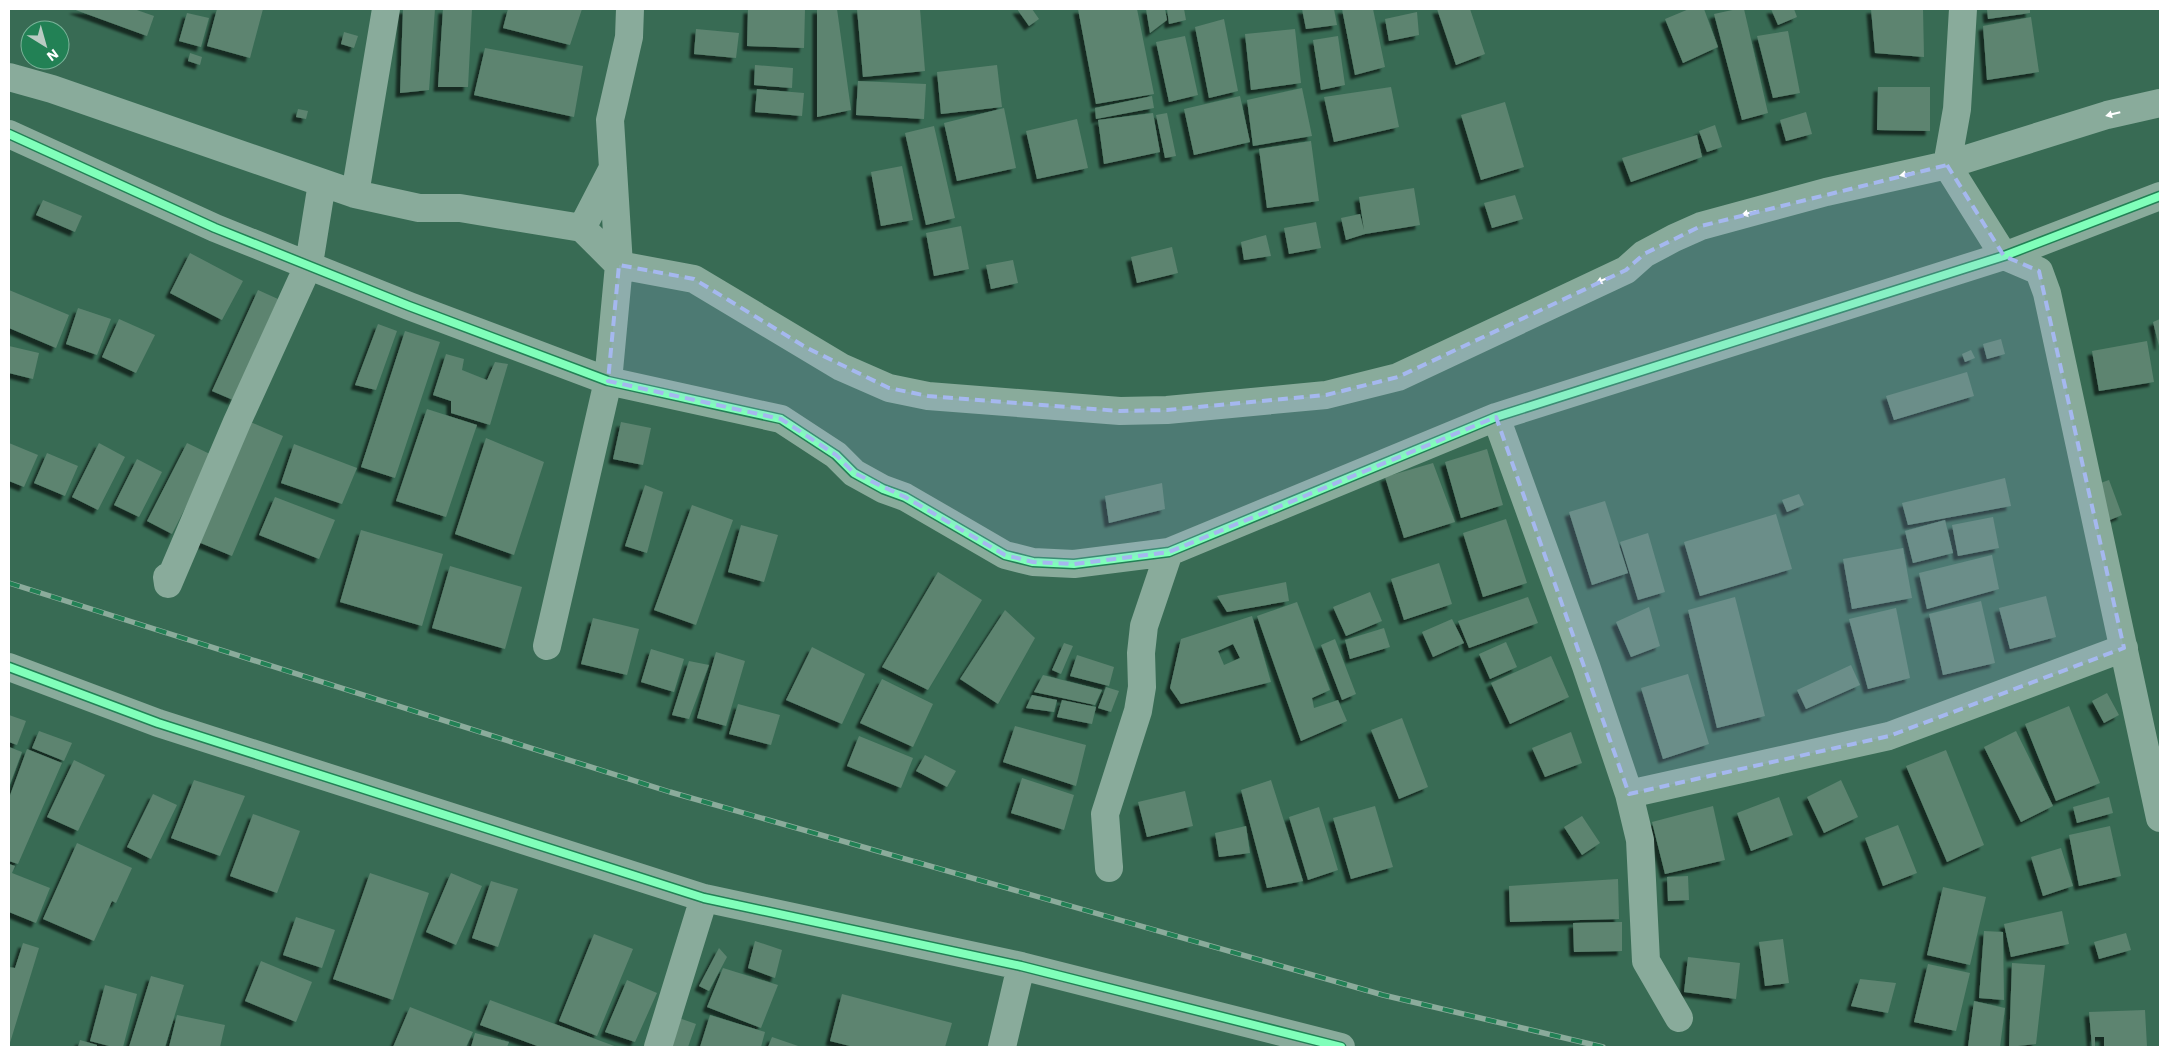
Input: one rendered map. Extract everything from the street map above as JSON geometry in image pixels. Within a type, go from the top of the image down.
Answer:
[{"type":"street","points":[[355,194],[386,9]]},
{"type":"street","points":[[547,646],[608,381],[619,265],[610,120],[629,37],[630,9]]},
{"type":"street","points":[[1963,9],[1957,108],[1946,165],[2004,256],[2039,271],[2047,293],[2160,818]]},
{"type":"street","points":[[9,77],[52,89],[355,194],[419,208],[460,208],[582,228],[619,265],[694,279],[807,348],[841,367],[889,388],[928,396],[1120,411],[1167,410],[1326,395],[1398,377],[1626,270],[1644,254],[1701,226],[1826,192],[1946,165],[2107,115],[2160,103]]},
{"type":"street","points":[[9,134],[215,228],[309,264],[409,306],[608,381],[780,419],[836,455],[854,473],[883,489],[905,497],[1005,555],[1033,562],[1074,564],[1169,552],[1496,417],[2004,256],[2160,196]]},
{"type":"street","points":[[582,228],[614,166]]},
{"type":"street","points":[[167,577],[168,584],[237,422],[309,264],[322,183]]},
{"type":"street","points":[[1496,417],[1583,657],[1630,794],[1640,840],[1646,961],[1679,1018]]},
{"type":"street","points":[[1108,866],[1109,868],[1105,814],[1138,711],[1142,688],[1141,653],[1144,626],[1169,552]]},
{"type":"street","points":[[1630,794],[1889,736],[2124,648]]},
{"type":"street","points":[[9,667],[158,723],[704,898],[1021,966],[1342,1047]]},
{"type":"street","points":[[658,1047],[704,898]]},
{"type":"street","points":[[1002,1047],[1021,966]]},
{"type":"highlighted area","points":[[1947,165],[2004,256],[2039,271],[2124,648],[1889,736],[1629,794],[1496,417],[1169,552],[1074,564],[1033,562],[1005,555],[905,497],[854,473],[836,455],[781,419],[608,381],[619,265],[694,279],[807,348],[889,388],[928,396],[1120,411],[1167,410],[1326,395],[1398,377],[1626,270],[1644,254],[1701,226]]},
{"type":"building","points":[[73,9],[134,9],[154,16],[147,36]]},
{"type":"building","points":[[217,9],[263,9],[250,58],[207,46]]},
{"type":"building","points":[[403,9],[435,9],[429,90],[400,93]]},
{"type":"building","points":[[443,9],[472,9],[468,87],[438,87]]},
{"type":"building","points":[[508,9],[582,9],[570,45],[503,28]]},
{"type":"building","points":[[748,9],[805,9],[804,48],[747,46]]},
{"type":"building","points":[[817,9],[837,9],[851,110],[817,117]]},
{"type":"building","points":[[857,9],[920,9],[925,71],[863,77]]},
{"type":"building","points":[[1017,9],[1032,9],[1039,19],[1029,26]]},
{"type":"building","points":[[1078,9],[1137,9],[1154,94],[1096,104]]},
{"type":"building","points":[[1146,9],[1165,9],[1167,20],[1150,33]]},
{"type":"building","points":[[1167,9],[1184,9],[1186,20],[1169,24]]},
{"type":"building","points":[[1302,9],[1334,9],[1337,25],[1306,29]]},
{"type":"building","points":[[1342,9],[1373,9],[1385,67],[1355,75]]},
{"type":"building","points":[[1437,9],[1470,9],[1485,54],[1456,65]]},
{"type":"building","points":[[1689,9],[1704,9],[1718,47],[1683,63],[1665,19]]},
{"type":"building","points":[[1744,9],[1768,113],[1742,120],[1714,14]]},
{"type":"building","points":[[1771,9],[1794,9],[1797,17],[1778,25]]},
{"type":"building","points":[[1871,9],[1923,9],[1924,57],[1875,53]]},
{"type":"building","points":[[1987,9],[2030,9],[2030,13],[1988,19]]},
{"type":"building","points":[[1417,12],[1419,35],[1389,41],[1385,19]]},
{"type":"building","points":[[187,13],[209,18],[201,47],[179,41]]},
{"type":"building","points":[[2031,17],[2039,72],[1987,80],[1983,26]]},
{"type":"building","points":[[1224,19],[1238,91],[1209,98],[1195,27]]},
{"type":"building","points":[[696,29],[739,33],[736,58],[694,54]]},
{"type":"building","points":[[1295,29],[1301,83],[1251,90],[1245,34]]},
{"type":"building","points":[[1788,31],[1800,93],[1773,98],[1757,36]]},
{"type":"building","points":[[344,32],[358,36],[354,48],[341,44]]},
{"type":"building","points":[[1185,36],[1198,95],[1169,102],[1156,42]]},
{"type":"building","points":[[1338,36],[1345,85],[1321,90],[1313,40]]},
{"type":"building","points":[[485,48],[583,66],[574,117],[474,95]]},
{"type":"building","points":[[190,53],[202,57],[200,65],[188,61]]},
{"type":"building","points":[[755,65],[793,68],[792,88],[754,85]]},
{"type":"building","points":[[997,65],[1002,107],[941,114],[937,72]]},
{"type":"building","points":[[858,81],[926,84],[924,119],[856,115]]},
{"type":"building","points":[[1391,87],[1399,127],[1334,142],[1324,97]]},
{"type":"building","points":[[1878,87],[1930,87],[1930,131],[1877,130]]},
{"type":"building","points":[[1302,88],[1312,136],[1253,146],[1247,100]]},
{"type":"building","points":[[757,89],[804,93],[802,116],[755,112]]},
{"type":"building","points":[[1152,96],[1154,108],[1096,119],[1095,108]]},
{"type":"building","points":[[1240,96],[1250,142],[1194,155],[1184,109]]},
{"type":"building","points":[[1505,102],[1524,167],[1481,180],[1461,115]]},
{"type":"building","points":[[1004,108],[1016,168],[957,181],[944,123]]},
{"type":"building","points":[[298,109],[308,111],[306,119],[296,117]]},
{"type":"building","points":[[1806,112],[1812,134],[1786,141],[1780,120]]},
{"type":"building","points":[[1153,113],[1160,152],[1104,164],[1098,120]]},
{"type":"building","points":[[1167,113],[1176,156],[1165,158],[1156,115]]},
{"type":"building","points":[[1077,119],[1088,168],[1037,179],[1026,131]]},
{"type":"building","points":[[1715,125],[1722,147],[1707,152],[1699,131]]},
{"type":"building","points":[[934,126],[955,218],[926,225],[905,133]]},
{"type":"building","points":[[1697,135],[1702,157],[1631,182],[1622,158]]},
{"type":"building","points":[[1311,141],[1319,201],[1267,208],[1259,149]]},
{"type":"building","points":[[902,166],[913,220],[881,226],[871,172]]},
{"type":"building","points":[[1414,188],[1420,225],[1365,234],[1346,240],[1341,218],[1360,214],[1364,230],[1359,197]]},
{"type":"building","points":[[1515,195],[1523,219],[1492,228],[1484,203]]},
{"type":"building","points":[[43,200],[82,216],[75,232],[36,215]]},
{"type":"building","points":[[1316,222],[1321,248],[1289,254],[1284,228]]},
{"type":"building","points":[[961,226],[969,269],[934,276],[926,233]]},
{"type":"building","points":[[1266,235],[1271,256],[1244,260],[1241,242]]},
{"type":"building","points":[[1172,247],[1178,273],[1137,283],[1131,257]]},
{"type":"building","points":[[190,253],[243,281],[222,320],[170,293]]},
{"type":"building","points":[[1013,260],[1018,283],[991,289],[986,265]]},
{"type":"building","points":[[9,290],[69,315],[56,348],[9,328]]},
{"type":"building","points":[[258,290],[278,299],[233,400],[212,391]]},
{"type":"building","points":[[78,308],[111,319],[97,355],[66,344]]},
{"type":"building","points":[[119,319],[155,335],[136,373],[102,357]]},
{"type":"building","points":[[2160,319],[2160,345],[2159,346],[2153,322]]},
{"type":"building","points":[[378,324],[397,331],[376,390],[355,385]]},
{"type":"building","points":[[405,331],[440,342],[395,478],[361,467]]},
{"type":"building","points":[[2001,339],[2005,354],[1987,359],[1983,344]]},
{"type":"building","points":[[2147,341],[2154,382],[2099,391],[2092,351]]},
{"type":"building","points":[[9,346],[39,353],[33,379],[9,373]]},
{"type":"building","points":[[1971,350],[1975,358],[1965,362],[1962,354]]},
{"type":"building","points":[[446,354],[464,359],[462,370],[487,380],[495,362],[508,364],[490,425],[451,413],[451,401],[433,395]]},
{"type":"building","points":[[1967,372],[1974,396],[1894,420],[1886,396]]},
{"type":"building","points":[[427,409],[477,425],[446,517],[396,501]]},
{"type":"building","points":[[241,418],[283,436],[232,556],[191,539]]},
{"type":"building","points":[[621,422],[651,428],[643,465],[613,459]]},
{"type":"building","points":[[486,438],[544,462],[514,555],[455,534]]},
{"type":"building","points":[[9,443],[38,455],[24,487],[9,481]]},
{"type":"building","points":[[99,443],[125,457],[98,510],[72,497]]},
{"type":"building","points":[[187,443],[212,455],[172,534],[147,521]]},
{"type":"building","points":[[294,444],[357,468],[342,504],[281,483]]},
{"type":"building","points":[[1487,449],[1503,505],[1461,518],[1445,462]]},
{"type":"building","points":[[47,453],[78,466],[65,496],[34,483]]},
{"type":"building","points":[[137,459],[162,472],[139,517],[114,505]]},
{"type":"building","points":[[1433,463],[1455,522],[1404,538],[1385,477]]},
{"type":"building","points":[[2005,478],[2011,506],[1908,525],[1902,503]]},
{"type":"building","points":[[2109,480],[2122,515],[2105,522],[2092,486]]},
{"type":"building","points":[[1162,483],[1165,509],[1109,523],[1105,496]]},
{"type":"building","points":[[645,485],[663,492],[647,553],[625,546]]},
{"type":"building","points":[[1799,494],[1804,505],[1787,512],[1782,500]]},
{"type":"building","points":[[275,497],[335,520],[319,559],[259,535]]},
{"type":"building","points":[[1605,501],[1628,573],[1592,585],[1569,512]]},
{"type":"building","points":[[692,505],[733,520],[696,625],[654,610]]},
{"type":"building","points":[[1776,514],[1792,569],[1700,596],[1684,542]]},
{"type":"building","points":[[1993,517],[1999,548],[1958,556],[1952,525]]},
{"type":"building","points":[[1506,519],[1527,583],[1483,597],[1463,533]]},
{"type":"building","points":[[1945,520],[1953,553],[1913,563],[1905,531]]},
{"type":"building","points":[[741,525],[778,535],[764,582],[728,572]]},
{"type":"building","points":[[361,530],[443,554],[422,626],[340,602]]},
{"type":"building","points":[[1648,533],[1665,592],[1638,600],[1620,542]]},
{"type":"building","points":[[1903,548],[1912,598],[1852,609],[1843,559]]},
{"type":"building","points":[[1992,555],[1999,589],[1927,609],[1919,573]]},
{"type":"building","points":[[1439,563],[1452,604],[1404,620],[1391,579]]},
{"type":"building","points":[[450,566],[522,587],[505,649],[432,628]]},
{"type":"building","points":[[938,572],[982,600],[928,690],[882,667]]},
{"type":"building","points":[[1286,582],[1289,601],[1227,612],[1217,596]]},
{"type":"building","points":[[1370,592],[1382,621],[1346,636],[1333,607]]},
{"type":"building","points":[[2046,596],[2056,637],[2010,649],[1999,608]]},
{"type":"building","points":[[1528,597],[1538,623],[1469,648],[1458,621]]},
{"type":"building","points":[[1735,597],[1765,716],[1717,728],[1688,610]]},
{"type":"building","points":[[1981,601],[1995,663],[1943,675],[1929,614]]},
{"type":"building","points":[[1297,602],[1330,690],[1312,698],[1314,708],[1338,700],[1347,721],[1301,741],[1257,616]]},
{"type":"building","points":[[1649,607],[1660,646],[1631,657],[1616,622]]},
{"type":"building","points":[[1896,608],[1910,678],[1868,689],[1849,619]]},
{"type":"building","points":[[1005,610],[1035,638],[998,704],[960,679]]},
{"type":"building","points":[[1252,616],[1271,682],[1181,704],[1170,688],[1181,639]],"holes":[[[1233,644],[1240,658],[1224,665],[1218,651]]]},
{"type":"building","points":[[593,618],[639,629],[627,675],[581,664]]},
{"type":"building","points":[[1452,619],[1464,643],[1433,657],[1422,632]]},
{"type":"building","points":[[1384,628],[1390,647],[1350,659],[1345,640]]},
{"type":"building","points":[[1335,639],[1356,694],[1342,700],[1321,645]]},
{"type":"building","points":[[1506,642],[1517,667],[1490,679],[1479,654]]},
{"type":"building","points":[[1064,643],[1073,646],[1061,674],[1052,670]]},
{"type":"building","points":[[812,647],[865,674],[842,724],[786,700]]},
{"type":"building","points":[[651,649],[684,659],[674,692],[641,682]]},
{"type":"building","points":[[716,652],[745,661],[726,726],[697,718]]},
{"type":"building","points":[[1077,655],[1114,667],[1109,686],[1070,676]]},
{"type":"building","points":[[1551,656],[1569,697],[1510,724],[1491,683]]},
{"type":"building","points":[[689,661],[709,665],[689,719],[672,715]]},
{"type":"building","points":[[1851,665],[1860,685],[1806,709],[1797,690]]},
{"type":"building","points":[[1688,674],[1709,744],[1663,759],[1641,688]]},
{"type":"building","points":[[1043,675],[1102,690],[1095,705],[1034,692]]},
{"type":"building","points":[[882,679],[933,704],[913,747],[860,723]]},
{"type":"building","points":[[1106,687],[1119,691],[1111,712],[1098,708]]},
{"type":"building","points":[[2107,693],[2119,715],[2104,723],[2092,701]]},
{"type":"building","points":[[1032,695],[1057,700],[1054,712],[1026,708]]},
{"type":"building","points":[[1062,700],[1096,707],[1092,724],[1057,717]]},
{"type":"building","points":[[738,704],[780,715],[771,745],[729,734]]},
{"type":"building","points":[[2069,706],[2100,783],[2056,801],[2025,724]]},
{"type":"building","points":[[9,715],[26,721],[17,745],[9,742]]},
{"type":"building","points":[[1402,718],[1428,787],[1399,799],[1371,730]]},
{"type":"building","points":[[1015,726],[1086,745],[1076,786],[1003,762]]},
{"type":"building","points":[[39,731],[72,743],[64,761],[32,748]]},
{"type":"building","points":[[2016,731],[2053,806],[2021,822],[1984,747]]},
{"type":"building","points":[[1571,732],[1582,763],[1545,777],[1532,748]]},
{"type":"building","points":[[859,736],[913,758],[901,788],[847,766]]},
{"type":"building","points":[[9,747],[22,752],[9,787]]},
{"type":"building","points":[[27,749],[62,763],[18,864],[9,861],[9,798]]},
{"type":"building","points":[[1946,750],[1984,845],[1947,862],[1906,766]]},
{"type":"building","points":[[925,755],[956,771],[947,787],[916,771]]},
{"type":"building","points":[[74,760],[105,775],[78,831],[47,817]]},
{"type":"building","points":[[1022,778],[1074,795],[1064,830],[1011,813]]},
{"type":"building","points":[[194,780],[245,796],[220,856],[171,838]]},
{"type":"building","points":[[1271,780],[1303,881],[1267,888],[1241,790]]},
{"type":"building","points":[[1841,780],[1858,817],[1824,833],[1807,797]]},
{"type":"building","points":[[1185,791],[1193,826],[1147,837],[1138,802]]},
{"type":"building","points":[[153,794],[177,805],[151,859],[127,847]]},
{"type":"building","points":[[1779,797],[1793,835],[1751,851],[1737,813]]},
{"type":"building","points":[[2109,797],[2113,813],[2077,823],[2073,807]]},
{"type":"building","points":[[1375,806],[1393,867],[1351,879],[1333,818]]},
{"type":"building","points":[[1713,806],[1725,860],[1665,874],[1652,822]]},
{"type":"building","points":[[1319,807],[1338,870],[1308,880],[1289,817]]},
{"type":"building","points":[[253,814],[300,831],[277,893],[230,876]]},
{"type":"building","points":[[1582,816],[1600,843],[1582,855],[1564,827]]},
{"type":"building","points":[[1898,825],[1917,873],[1883,886],[1865,838]]},
{"type":"building","points":[[1246,826],[1250,853],[1219,857],[1215,833]]},
{"type":"building","points":[[2110,826],[2121,876],[2079,886],[2069,835]]},
{"type":"building","points":[[77,843],[132,868],[116,903],[112,901],[94,941],[43,919]]},
{"type":"building","points":[[2061,848],[2073,886],[2043,896],[2031,857]]},
{"type":"building","points":[[9,864],[15,866],[12,873],[50,888],[36,923],[9,912]]},
{"type":"building","points":[[370,873],[429,893],[393,1000],[333,979]]},
{"type":"building","points":[[451,873],[482,886],[456,945],[426,932]]},
{"type":"building","points":[[1688,876],[1689,900],[1668,901],[1667,877]]},
{"type":"building","points":[[1618,879],[1619,919],[1510,922],[1509,886]]},
{"type":"building","points":[[491,881],[518,889],[498,947],[472,938]]},
{"type":"building","points":[[1943,887],[1986,897],[1970,965],[1927,955]]},
{"type":"building","points":[[2062,911],[2069,944],[2011,957],[2004,924]]},
{"type":"building","points":[[296,917],[335,930],[322,968],[283,955]]},
{"type":"building","points":[[1622,922],[1622,951],[1574,952],[1573,923]]},
{"type":"building","points":[[1984,931],[2003,932],[2004,1000],[1979,998]]},
{"type":"building","points":[[2126,933],[2131,950],[2099,959],[2094,942]]},
{"type":"building","points":[[594,934],[633,949],[597,1036],[559,1021]]},
{"type":"building","points":[[1783,939],[1789,983],[1765,986],[1759,942]]},
{"type":"building","points":[[755,941],[782,950],[775,978],[748,968]]},
{"type":"building","points":[[23,943],[39,948],[9,1046],[9,967],[15,968]]},
{"type":"building","points":[[719,948],[727,957],[709,991],[699,986]]},
{"type":"building","points":[[1688,957],[1740,963],[1736,999],[1684,992]]},
{"type":"building","points":[[261,961],[312,982],[296,1022],[245,1001]]},
{"type":"building","points":[[2012,963],[2045,965],[2036,1044],[2009,1047]]},
{"type":"building","points":[[1928,964],[1970,973],[1956,1031],[1914,1022]]},
{"type":"building","points":[[723,968],[778,985],[761,1028],[707,1007]]},
{"type":"building","points":[[151,976],[184,985],[165,1047],[129,1047]]},
{"type":"building","points":[[1860,979],[1896,983],[1888,1013],[1851,1006]]},
{"type":"building","points":[[627,980],[657,993],[635,1042],[605,1032]]},
{"type":"building","points":[[105,985],[137,994],[123,1047],[113,1047],[90,1041]]},
{"type":"building","points":[[842,994],[952,1023],[945,1047],[854,1047],[830,1041]]},
{"type":"building","points":[[490,1000],[617,1047],[540,1047],[480,1025]]},
{"type":"building","points":[[1974,1001],[2005,1008],[2000,1047],[1968,1047]]},
{"type":"building","points":[[410,1007],[473,1032],[466,1047],[393,1047]]},
{"type":"building","points":[[2145,1010],[2147,1047],[2104,1047],[2104,1037],[2095,1037],[2095,1047],[2092,1047],[2089,1012]]},
{"type":"building","points":[[177,1015],[225,1025],[220,1047],[169,1047]]},
{"type":"building","points":[[710,1015],[765,1032],[761,1047],[700,1047]]},
{"type":"building","points":[[679,1018],[696,1024],[688,1047],[670,1047]]},
{"type":"building","points":[[475,1033],[509,1042],[507,1047],[471,1047]]},
{"type":"building","points":[[772,1037],[801,1047],[768,1047]]},
{"type":"building","points":[[80,1040],[97,1045],[97,1047],[78,1047]]},
{"type":"railway","points":[[9,583],[670,792],[1383,995],[1603,1047]]},
{"type":"cycle path","points":[[9,134],[215,228],[409,306],[608,381],[781,419],[836,455],[854,473],[883,489],[905,497],[1005,555],[1033,562],[1074,564],[1169,552],[1496,417],[2004,256],[2160,196]]},
{"type":"cycle path","points":[[9,667],[158,723],[704,898],[1021,966],[1341,1047]]}]
